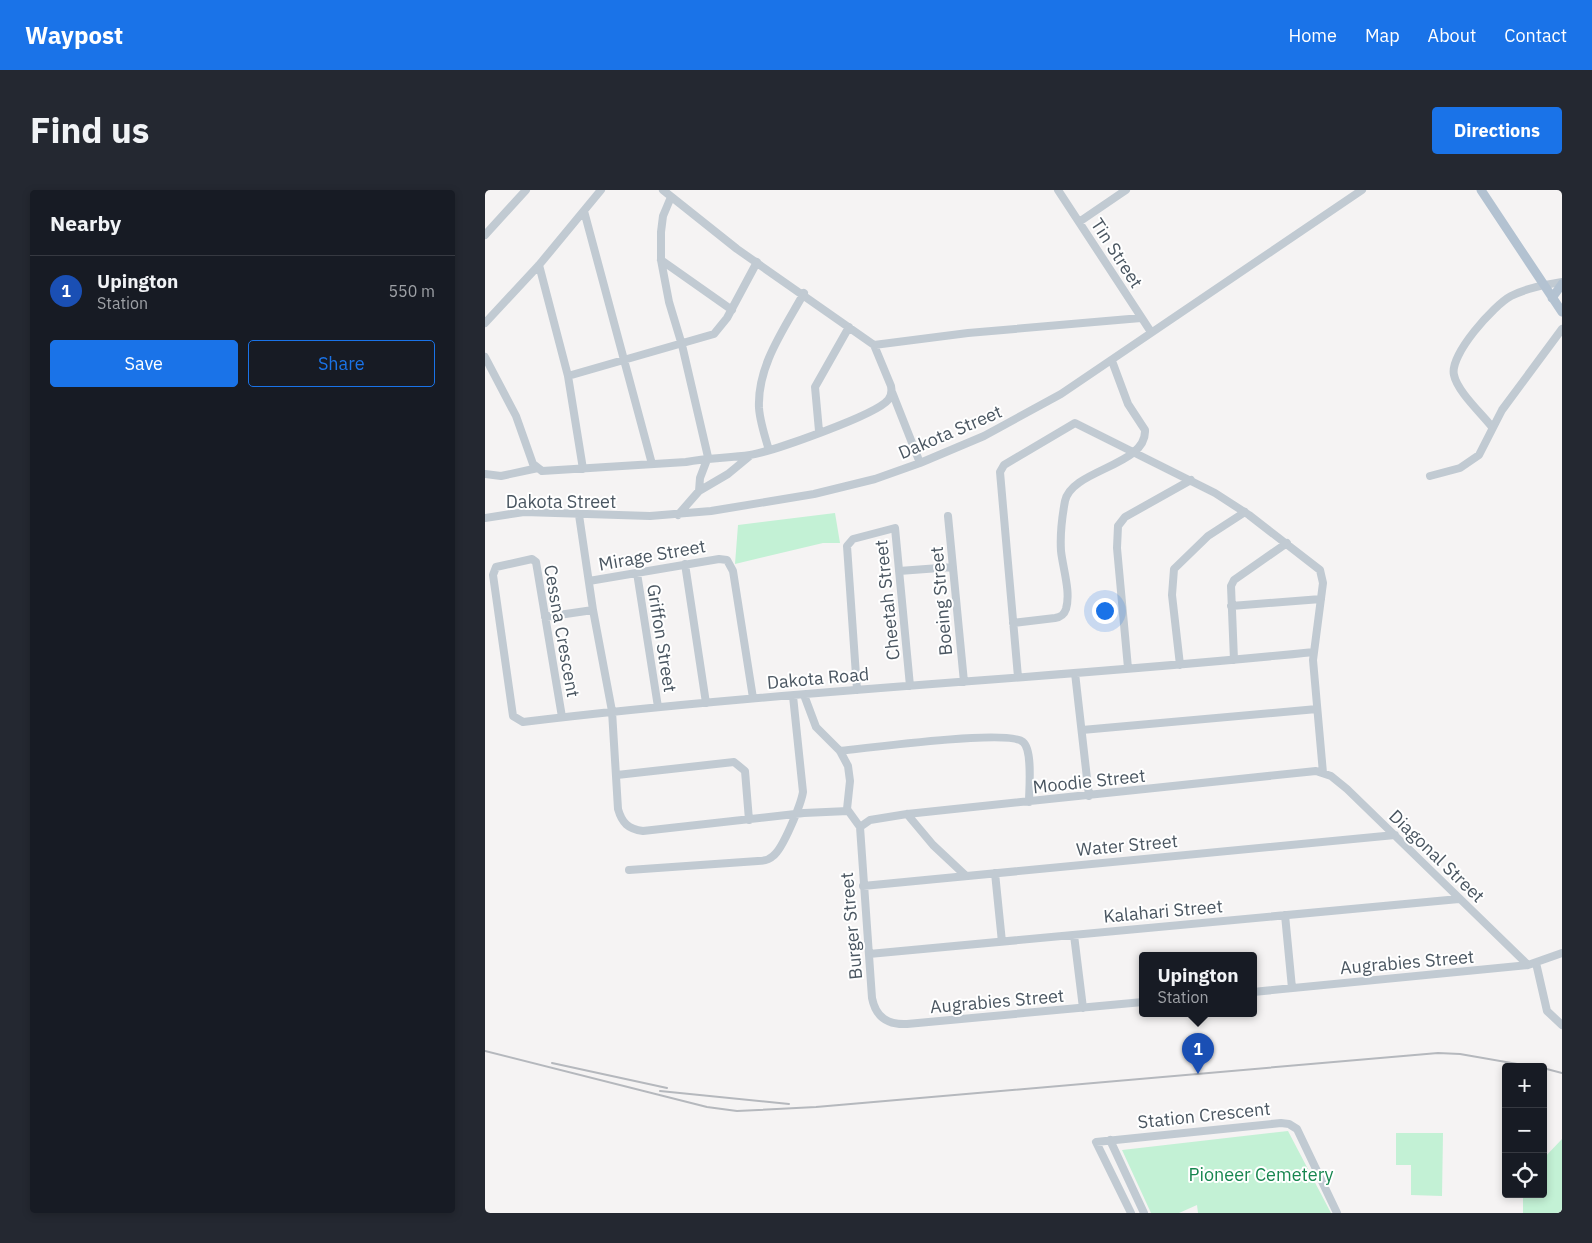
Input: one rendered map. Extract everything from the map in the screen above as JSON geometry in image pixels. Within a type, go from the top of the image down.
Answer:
[{"type":"main road","points":[[1481,190],[1562,312]]},
{"type":"main road","points":[[1552,298],[1562,283]]},
{"type":"street","points":[[485,235],[526,190]]},
{"type":"street","points":[[485,323],[539,265],[601,190]]},
{"type":"street","points":[[663,190],[757,262],[874,345],[920,463]]},
{"type":"street","name":"Tin Street","points":[[1058,190],[1151,332]]},
{"type":"street","points":[[1079,222],[1126,190]]},
{"type":"street","name":"Dakota Street","points":[[485,518],[524,512],[579,515],[678,515],[815,494],[875,479],[920,463],[1017,419],[1061,394],[1363,190]]},
{"type":"street","points":[[671,197],[663,216],[661,260],[669,302],[682,345],[708,457],[700,478],[699,491]]},
{"type":"street","points":[[584,211],[651,464]]},
{"type":"street","points":[[661,260],[732,310]]},
{"type":"street","points":[[568,376],[682,345],[717,332],[732,310],[757,262]]},
{"type":"street","points":[[539,265],[568,376],[583,469]]},
{"type":"street","points":[[1492,427],[1456,381],[1455,364],[1470,338],[1498,306],[1523,290],[1562,283]]},
{"type":"street","points":[[769,450],[759,408],[763,375],[768,360],[804,294]]},
{"type":"street","points":[[874,345],[968,333],[1141,318]]},
{"type":"street","points":[[819,432],[815,387],[849,327]]},
{"type":"street","points":[[1430,476],[1460,468],[1473,460],[1484,447],[1492,427],[1562,329]]},
{"type":"street","points":[[485,357],[516,416],[530,457],[542,471],[751,455],[819,432],[880,407],[888,401],[892,392]]},
{"type":"street","points":[[1013,622],[1060,617],[1065,612],[1067,596],[1061,544],[1067,497],[1074,487],[1134,452],[1144,441],[1145,430],[1128,404],[1111,361]]},
{"type":"street","points":[[1017,677],[999,477],[1001,468],[1075,423],[1191,480],[1245,512],[1320,570],[1323,583],[1313,652],[1323,773]]},
{"type":"street","points":[[678,515],[699,491],[728,474],[751,455]]},
{"type":"street","points":[[485,474],[501,476],[538,468]]},
{"type":"street","points":[[1128,668],[1117,548],[1118,526],[1127,515],[1191,480]]},
{"type":"street","points":[[1180,666],[1173,594],[1174,569],[1207,536],[1245,512]]},
{"type":"street","points":[[579,515],[593,610],[612,712],[617,775],[617,809],[621,820],[633,830],[749,820],[794,814],[847,811]]},
{"type":"street","name":"Boeing Street","points":[[949,516],[964,682]]},
{"type":"street","name":"Cheetah Street","points":[[857,690],[847,546],[853,539],[895,528],[910,686]]},
{"type":"street","points":[[1234,660],[1231,586],[1234,580],[1287,543]]},
{"type":"street","name":"Mirage Street","points":[[589,581],[723,558],[730,563],[753,698]]},
{"type":"street","name":"Cessna Crescent","points":[[513,716],[493,570],[504,564],[535,560],[562,717]]},
{"type":"street","points":[[685,564],[706,703]]},
{"type":"street","points":[[899,571],[953,567]]},
{"type":"street","name":"Griffon Street","points":[[637,573],[658,707]]},
{"type":"street","points":[[1231,606],[1321,599]]},
{"type":"street","points":[[545,617],[593,610]]},
{"type":"street","name":"Dakota Road","points":[[513,716],[523,722],[753,698],[1128,668],[1180,666],[1313,652]]},
{"type":"street","points":[[1075,673],[1089,796]]},
{"type":"street","points":[[804,695],[815,727],[840,751],[848,766],[850,781],[847,811],[860,827]]},
{"type":"street","points":[[629,870],[765,860],[773,857],[781,845],[794,814],[800,807],[803,792],[793,696]]},
{"type":"street","points":[[1082,730],[1317,709]]},
{"type":"street","points":[[840,751],[991,737],[1014,738],[1024,743],[1029,751],[1029,802]]},
{"type":"street","points":[[617,775],[734,762],[745,771],[749,820]]},
{"type":"street","name":"Moodie Street","points":[[860,827],[870,820],[907,814],[1301,772],[1323,773]]},
{"type":"street","name":"Diagonal Street","points":[[1323,773],[1347,788],[1459,899],[1532,964]]},
{"type":"street","points":[[907,814],[933,845],[965,876]]},
{"type":"street","name":"Burger Street","points":[[860,827],[873,1001],[877,1012],[884,1020]]},
{"type":"street","name":"Water Street","points":[[863,886],[1395,835]]},
{"type":"street","points":[[995,873],[1002,942]]},
{"type":"street","name":"Kalahari Street","points":[[869,954],[1459,899]]},
{"type":"street","points":[[1285,915],[1292,988]]},
{"type":"street","points":[[1074,935],[1083,1008]]},
{"type":"street","name":"Augrabies Street","points":[[1257,992],[1532,964],[1562,953]]},
{"type":"street","points":[[1532,964],[1547,1011],[1562,1025]]},
{"type":"street","name":"Augrabies Street","points":[[884,1020],[895,1024],[907,1024],[1139,1002]]},
{"type":"street","name":"Station Crescent","points":[[1131,1213],[1096,1142],[1277,1123],[1289,1124],[1297,1129],[1337,1213]]},
{"type":"street","points":[[1109,1140],[1144,1213]]},
{"type":"green space","points":[[835,513],[840,543],[823,543],[735,564],[738,525]]},
{"type":"green space","name":"Pioneer Cemetery","points":[[1288,1131],[1331,1213],[1198,1213],[1197,1205],[1179,1213],[1151,1213],[1122,1150]]},
{"type":"green space","points":[[1396,1133],[1443,1133],[1442,1196],[1411,1195],[1411,1165],[1396,1165]]},
{"type":"green space","points":[[1562,1139],[1562,1213],[1523,1213],[1523,1198],[1547,1198],[1547,1155]]},
{"type":"railway","points":[[485,1051],[707,1107],[737,1111],[816,1107],[1438,1053],[1460,1054],[1512,1063]]},
{"type":"railway","points":[[552,1063],[667,1088]]},
{"type":"railway","points":[[1547,1069],[1562,1073]]},
{"type":"railway","points":[[660,1091],[789,1104]]},
{"type":"place","name":"Upington","points":[[1198,1074]]}]
